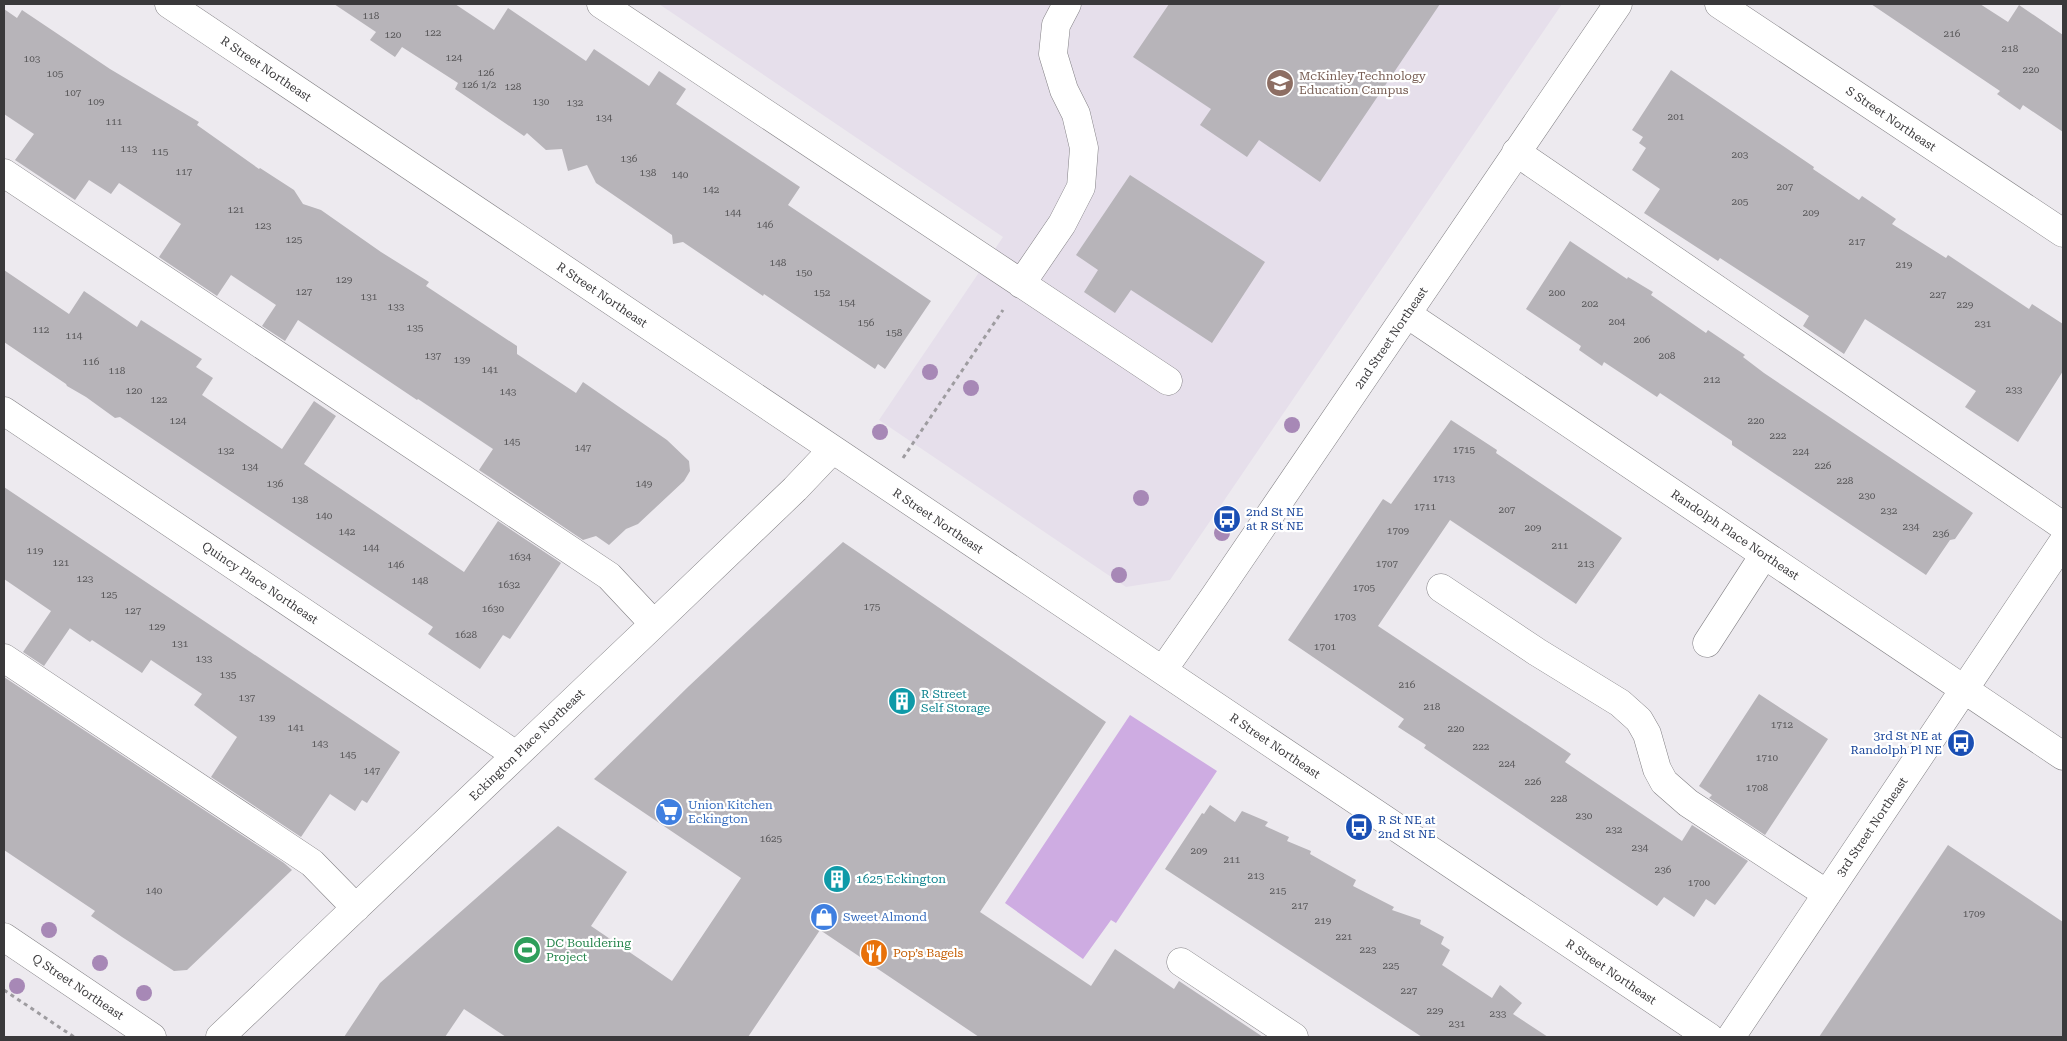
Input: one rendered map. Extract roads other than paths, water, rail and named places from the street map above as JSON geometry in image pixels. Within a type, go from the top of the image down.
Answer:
[{"type":"street","name":"R Street Northeast","points":[[169,4],[1709,1037]]},
{"type":"street","points":[[601,4],[1168,381]]},
{"type":"street","points":[[1021,284],[1062,224],[1081,187],[1084,148],[1076,114],[1064,90],[1053,54],[1056,25],[1067,4]]},
{"type":"street","name":"2nd Street Northeast","points":[[1162,670],[1214,597],[1618,4]]},
{"type":"street","name":"S Street Northeast","points":[[1719,4],[2063,233]]},
{"type":"street","points":[[1516,152],[2063,526]]},
{"type":"street","points":[[4,173],[609,576],[654,624]]},
{"type":"street","name":"Randolph Place Northeast","points":[[1407,314],[2063,756]]},
{"type":"street","name":"Quincy Place Northeast","points":[[4,411],[516,756]]},
{"type":"street","name":"Eckington Place Northeast","points":[[220,1037],[654,624],[832,450]]},
{"type":"street","name":"3rd Street Northeast","points":[[1730,1037],[1964,689],[2060,553]]},
{"type":"street","points":[[1707,643],[1764,555]]},
{"type":"street","points":[[1441,588],[1537,652],[1620,703],[1639,720],[1647,734],[1657,769],[1672,790],[1688,803],[1826,894]]},
{"type":"street","points":[[4,658],[312,863],[356,908]]},
{"type":"street","name":"Q Street Northeast","points":[[4,937],[152,1037]]},
{"type":"street","points":[[1182,962],[1294,1037]]},
{"type":"place","name":"McKinley Technology Education Campus","points":[[1280,83]]},
{"type":"place","name":"2nd St NE at R St NE","points":[[1227,519]]},
{"type":"place","name":"R Street Self Storage","points":[[902,701]]},
{"type":"place","name":"3rd St NE at Randolph Pl NE","points":[[1961,743]]},
{"type":"place","name":"Union Kitchen Eckington","points":[[669,812]]},
{"type":"place","name":"R St NE at 2nd St NE","points":[[1359,827]]},
{"type":"place","name":"1625 Eckington","points":[[837,879]]},
{"type":"place","name":"Sweet Almond","points":[[824,917]]},
{"type":"place","name":"DC Bouldering Project","points":[[527,950]]},
{"type":"place","name":"Pop’s Bagels","points":[[874,953]]}]
